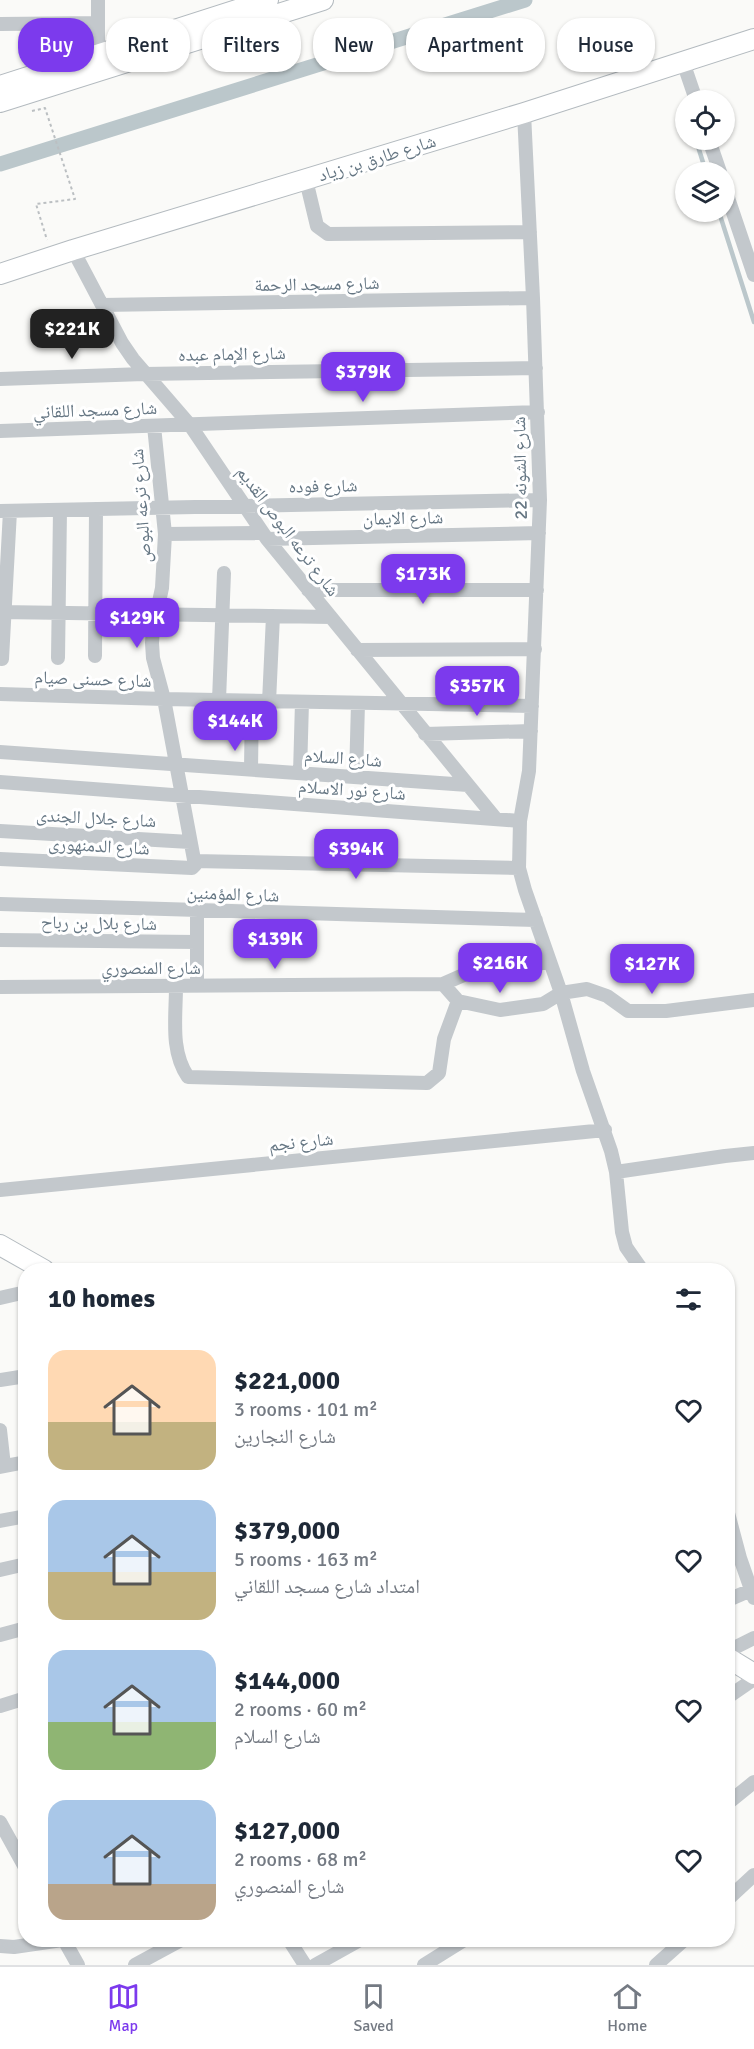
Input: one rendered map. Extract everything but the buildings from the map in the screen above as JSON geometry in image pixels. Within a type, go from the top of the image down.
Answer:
[{"type":"main road","points":[[0,86],[268,0]]},
{"type":"main road","points":[[0,102],[323,0]]},
{"type":"main road","name":"شارع طارق بن زياد","points":[[0,274],[524,113],[754,39]]},
{"type":"main road","points":[[0,1245],[32,1263]]},
{"type":"main road","points":[[735,1663],[754,1674]]},
{"type":"street","points":[[98,0],[98,55]]},
{"type":"street","points":[[0,24],[98,23]]},
{"type":"street","points":[[683,62],[693,90]]},
{"type":"street","name":"شارع الشونه 22","points":[[524,113],[540,500],[529,777],[520,820],[519,868],[561,993],[583,1071],[605,1130],[616,1172],[622,1232],[626,1247],[637,1263]]},
{"type":"street","points":[[306,180],[317,226],[328,234],[530,232]]},
{"type":"street","points":[[735,219],[754,275]]},
{"type":"street","name":"شارع ترعه البوص القديم","points":[[73,250],[122,343],[144,374],[190,425],[265,536],[496,819]]},
{"type":"street","name":"شارع مسجد الرحمة","points":[[102,305],[533,298]]},
{"type":"street","name":"شارع الإمام عبده","points":[[0,378],[536,368]]},
{"type":"street","name":"شارع مسجد اللقاني","points":[[0,431],[537,412]]},
{"type":"street","name":"شارع ترعه البوص","points":[[154,426],[165,534],[162,588],[152,636],[153,658],[164,699],[195,863]]},
{"type":"street","name":"شارع فوده","points":[[5,511],[540,500]]},
{"type":"street","points":[[95,656],[96,509]]},
{"type":"street","points":[[58,658],[60,510]]},
{"type":"street","points":[[2,659],[5,511]]},
{"type":"street","name":"شارع الايمان","points":[[265,536],[539,533]]},
{"type":"street","points":[[165,534],[265,536]]},
{"type":"street","points":[[219,700],[224,573]]},
{"type":"street","points":[[308,590],[537,590]]},
{"type":"street","points":[[2,612],[331,617]]},
{"type":"street","points":[[269,702],[273,616]]},
{"type":"street","points":[[357,650],[535,649]]},
{"type":"street","name":"شارع حسنى صيام","points":[[0,694],[269,702],[532,706]]},
{"type":"street","points":[[251,769],[252,701]]},
{"type":"street","points":[[300,773],[302,702]]},
{"type":"street","points":[[356,777],[358,704]]},
{"type":"street","points":[[425,734],[531,731]]},
{"type":"street","name":"شارع السلام","points":[[0,752],[468,785]]},
{"type":"street","name":"شارع نور الاسلام","points":[[0,782],[520,820]]},
{"type":"street","name":"شارع جلال الجندى","points":[[0,831],[190,842]]},
{"type":"street","name":"شارع الدمنهورى","points":[[0,859],[192,868],[195,863],[519,868]]},
{"type":"street","name":"شارع المؤمنين","points":[[0,904],[536,920]]},
{"type":"street","points":[[197,911],[197,986]]},
{"type":"street","name":"شارع بلال بن رباح","points":[[0,940],[197,942]]},
{"type":"street","name":"شارع المنصوري","points":[[0,987],[443,984],[468,973],[550,962]]},
{"type":"street","points":[[443,984],[458,1001],[500,1010],[543,1004],[561,993],[587,989],[607,996],[628,1011],[666,1011],[754,1000]]},
{"type":"street","points":[[176,986],[176,1054],[188,1077],[427,1083],[439,1073],[444,1040],[458,1001]]},
{"type":"street","name":"شارع نجم","points":[[0,1190],[605,1130]]},
{"type":"street","points":[[616,1172],[754,1153]]},
{"type":"street","points":[[0,1298],[18,1294]]},
{"type":"street","points":[[0,1380],[18,1377]]},
{"type":"street","points":[[0,1430],[2,1467],[18,1464]]},
{"type":"street","points":[[0,1521],[18,1518]]},
{"type":"street","points":[[735,1549],[753,1594],[735,1598]]},
{"type":"street","points":[[740,1558],[754,1554]]},
{"type":"street","points":[[0,1570],[18,1565]]},
{"type":"street","points":[[0,1635],[18,1630]]},
{"type":"street","points":[[735,1655],[754,1638]]},
{"type":"street","points":[[735,1692],[754,1679]]},
{"type":"street","points":[[0,1706],[18,1700]]},
{"type":"street","points":[[735,1797],[754,1782]]},
{"type":"street","points":[[0,1822],[5,1839],[18,1858]]},
{"type":"street","points":[[735,1893],[754,1875]]},
{"type":"street","points":[[0,1946],[18,1946]]},
{"type":"street","points":[[67,1947],[78,1965]]},
{"type":"street","points":[[135,1965],[169,1947]]},
{"type":"street","points":[[293,1947],[305,1965]]},
{"type":"street","points":[[315,1965],[347,1947]]},
{"type":"street","points":[[424,1965],[453,1947]]},
{"type":"street","points":[[656,1965],[676,1947]]},
{"type":"path","points":[[45,108],[75,199],[36,204],[52,257]]},
{"type":"waterway","points":[[0,164],[525,0]]},
{"type":"waterway","points":[[699,150],[703,162]]},
{"type":"waterway","points":[[722,222],[754,322]]}]
